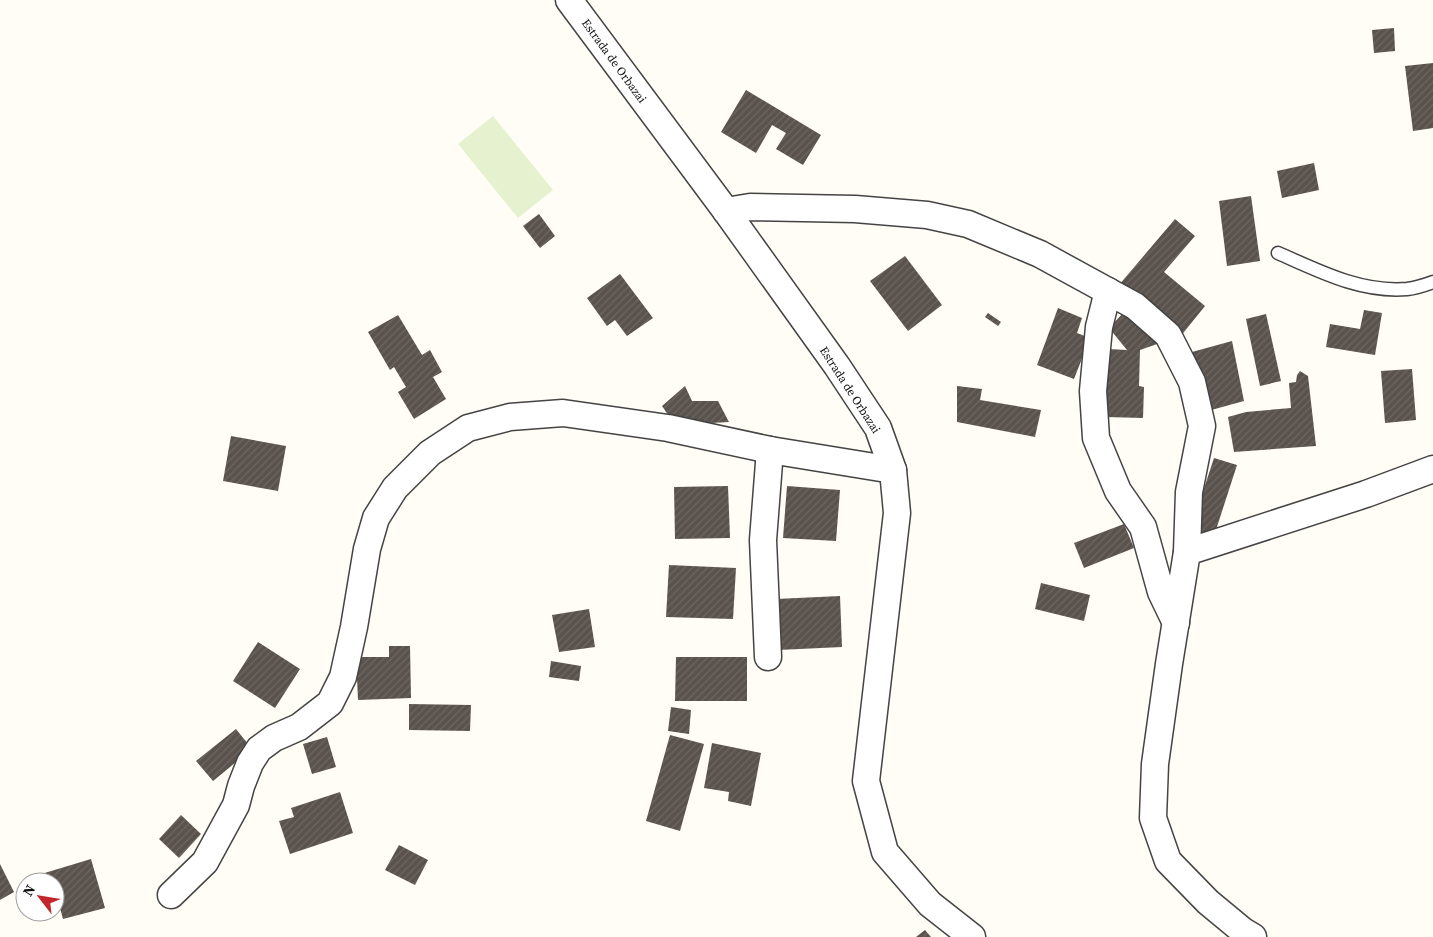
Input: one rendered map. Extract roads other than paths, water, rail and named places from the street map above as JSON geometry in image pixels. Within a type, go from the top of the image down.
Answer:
[{"type":"street","name":"Estrada de Orbazai","points":[[569,0],[726,211],[837,366],[878,428],[893,470],[898,513],[866,781],[885,852],[930,904],[972,937]]},
{"type":"street","points":[[726,211],[750,207],[855,209],[926,215],[968,224],[1040,254],[1108,290],[1135,306],[1168,335],[1192,382],[1202,426],[1189,492],[1187,552],[1155,764],[1153,818],[1168,861],[1208,902],[1253,937]]},
{"type":"street","points":[[1108,290],[1099,328],[1093,391],[1096,438],[1118,491],[1143,527],[1161,592],[1176,623]]},
{"type":"street","points":[[171,895],[205,862],[236,805],[250,763],[259,749],[274,738],[299,727],[330,703],[343,677],[354,627],[367,548],[376,518],[395,488],[430,453],[468,428],[510,417],[563,412],[668,428],[770,450],[893,470]]},
{"type":"street","points":[[768,658],[763,540],[770,450]]},
{"type":"street","points":[[1187,552],[1366,494],[1433,468]]},
{"type":"lane","points":[[1278,253],[1330,276],[1376,289],[1408,289],[1433,282]]}]
